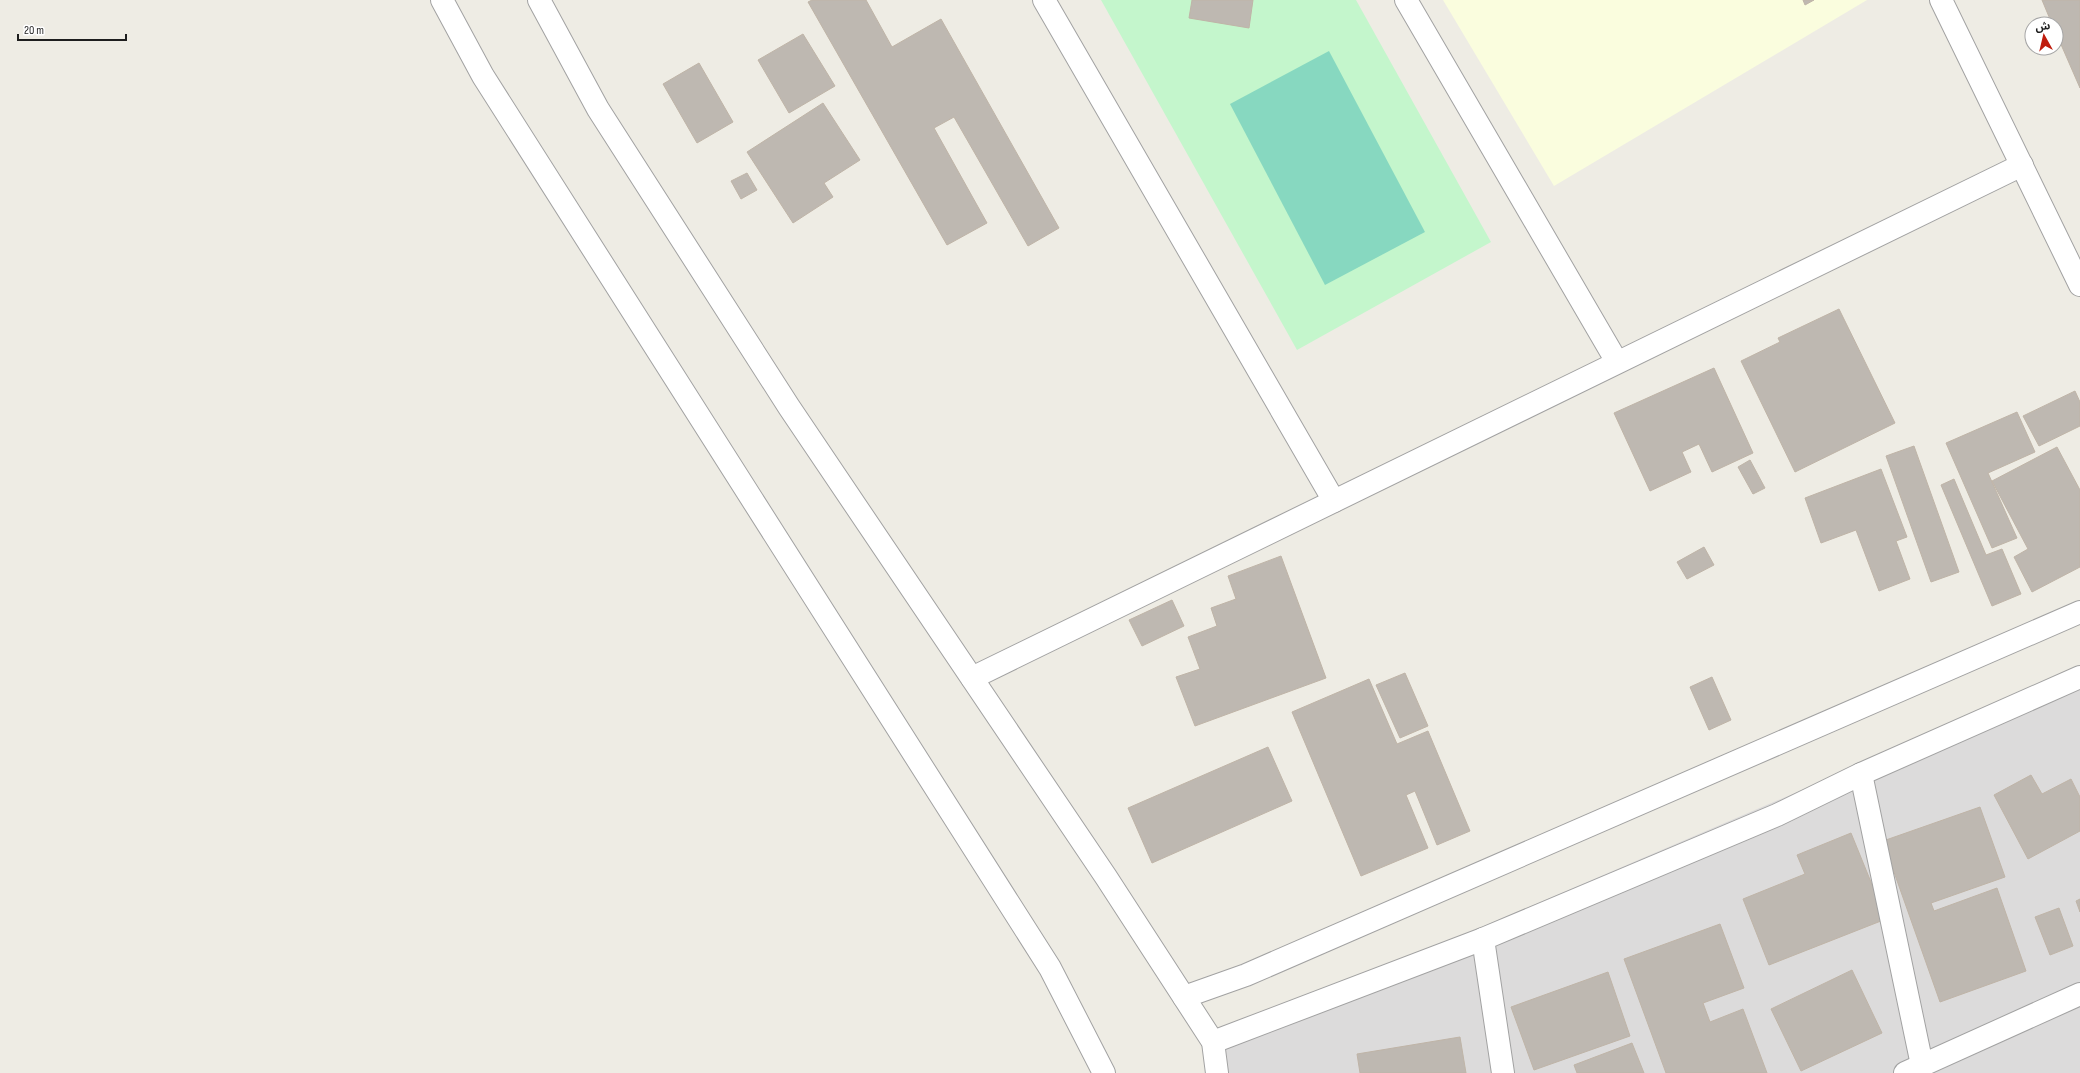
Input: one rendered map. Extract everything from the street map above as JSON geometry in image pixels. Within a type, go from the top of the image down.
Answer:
[{"type":"street","points":[[442,0],[488,82],[1050,968],[1104,1073]]},
{"type":"street","points":[[539,0],[607,122],[789,407],[1106,877],[1213,1042],[1217,1073]]},
{"type":"street","points":[[1044,0],[1334,501]]},
{"type":"street","points":[[1406,0],[1618,362]]},
{"type":"street","points":[[1941,0],[2080,285]]},
{"type":"street","points":[[972,678],[2022,165]]},
{"type":"street","points":[[1184,997],[1254,972],[2080,612]]},
{"type":"street","points":[[1213,1042],[1483,939],[1777,815],[1861,774],[2080,677]]},
{"type":"street","points":[[1861,774],[1913,1069],[2080,994]]},
{"type":"street","points":[[1483,939],[1503,1073]]},
{"type":"shaded area","points":[[1443,0],[1867,0],[1554,186]]},
{"type":"shaded area","points":[[2080,671],[2080,1073],[1218,1073],[1213,1042]]},
{"type":"green space","points":[[1101,0],[1356,0],[1491,242],[1297,350]]},
{"type":"green space","points":[[1329,51],[1425,232],[1325,285],[1230,104]]},
{"type":"building","points":[[812,0],[866,0],[892,47],[941,19],[1059,228],[1028,246],[954,117],[934,128],[987,223],[947,245],[808,2]]},
{"type":"building","points":[[1192,0],[1253,0],[1249,28],[1189,18]]},
{"type":"building","points":[[1803,0],[1814,0],[1805,5]]},
{"type":"building","points":[[2042,0],[2080,0],[2080,88],[2064,51],[2064,16],[2049,16]]},
{"type":"building","points":[[803,34],[835,86],[789,113],[758,60]]},
{"type":"building","points":[[699,63],[733,122],[697,143],[663,84]]},
{"type":"building","points":[[823,103],[860,160],[824,183],[833,197],[793,223],[747,152]]},
{"type":"building","points":[[747,173],[757,190],[741,199],[731,181]]},
{"type":"building","points":[[1839,309],[1895,423],[1795,472],[1741,361],[1780,342],[1778,338]]},
{"type":"building","points":[[1714,368],[1753,453],[1712,472],[1699,444],[1682,452],[1691,472],[1650,491],[1614,413]]},
{"type":"building","points":[[2075,391],[2080,402],[2080,426],[2039,446],[2023,416]]},
{"type":"building","points":[[2017,412],[2035,452],[1988,473],[2017,538],[1992,548],[1946,443]]},
{"type":"building","points":[[1914,446],[1959,572],[1931,582],[1886,456]]},
{"type":"building","points":[[2057,447],[2080,490],[2080,567],[2032,592],[2014,557],[2028,549],[1992,481]]},
{"type":"building","points":[[1750,460],[1765,488],[1753,494],[1738,467]]},
{"type":"building","points":[[1881,469],[1907,537],[1896,541],[1910,579],[1879,591],[1856,530],[1821,543],[1805,498]]},
{"type":"building","points":[[1954,479],[1986,555],[2002,549],[2021,594],[1992,606],[1941,485]]},
{"type":"building","points":[[1704,547],[1714,565],[1687,579],[1677,562]]},
{"type":"building","points":[[1281,556],[1326,678],[1195,726],[1176,677],[1200,669],[1188,637],[1217,626],[1211,608],[1236,599],[1228,576]]},
{"type":"building","points":[[1172,600],[1184,626],[1142,646],[1129,620]]},
{"type":"building","points":[[1405,673],[1428,726],[1400,738],[1376,685]]},
{"type":"building","points":[[1712,677],[1731,720],[1709,730],[1690,687]]},
{"type":"building","points":[[1369,679],[1397,744],[1428,731],[1470,831],[1437,845],[1415,791],[1406,795],[1428,848],[1361,876],[1292,712]]},
{"type":"building","points":[[1268,747],[1292,801],[1152,863],[1128,808]]},
{"type":"building","points":[[2031,775],[2042,794],[2071,779],[2080,797],[2080,831],[2028,859],[1994,795]]},
{"type":"building","points":[[1980,807],[2005,877],[1931,903],[1934,911],[1997,888],[2026,971],[1940,1002],[1883,841]]},
{"type":"building","points":[[1851,833],[1886,919],[1769,965],[1743,899],[1805,874],[1797,855]]},
{"type":"building","points":[[2080,899],[2080,912],[2076,901]]},
{"type":"building","points":[[2059,908],[2073,946],[2050,955],[2035,917]]},
{"type":"building","points":[[1720,924],[1744,988],[1703,1003],[1710,1022],[1743,1009],[1767,1073],[1666,1073],[1624,959]]},
{"type":"building","points":[[1852,970],[1882,1033],[1801,1071],[1771,1009]]},
{"type":"building","points":[[1608,972],[1630,1036],[1534,1070],[1511,1007]]},
{"type":"building","points":[[1460,1037],[1466,1073],[1360,1073],[1357,1054]]},
{"type":"building","points":[[1632,1043],[1644,1073],[1577,1073],[1574,1065]]}]
